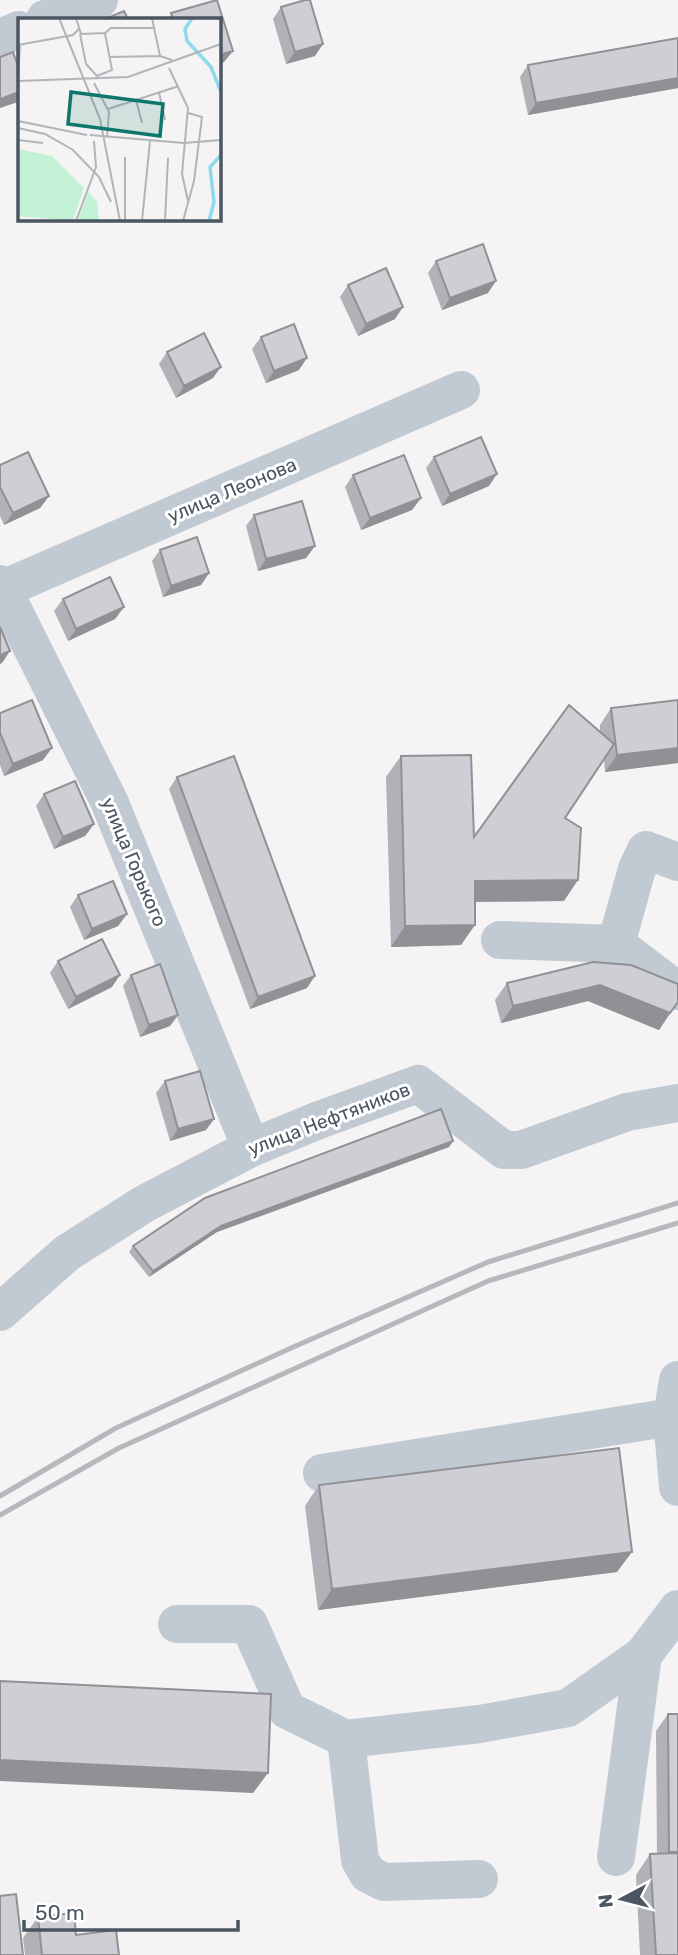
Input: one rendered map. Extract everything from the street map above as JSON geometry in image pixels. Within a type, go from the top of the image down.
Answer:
[{"type":"street","points":[[49,18],[99,0]]},
{"type":"street","points":[[0,37],[18,30]]},
{"type":"street","name":"улица Леонова","points":[[1,586],[461,390]]},
{"type":"street","name":"улица Горького","points":[[1,586],[109,801],[251,1148]]},
{"type":"street","points":[[616,944],[637,869],[646,850],[678,862]]},
{"type":"street","points":[[500,940],[616,944],[678,991]]},
{"type":"street","name":"улица Нефтяников","points":[[0,1312],[67,1253],[144,1204],[251,1148],[318,1120],[418,1084],[504,1150],[521,1150],[627,1112],[678,1103]]},
{"type":"street","points":[[322,1473],[675,1398],[678,1487]]},
{"type":"street","points":[[177,1624],[249,1624],[287,1710],[346,1739],[480,1724],[568,1708],[643,1655],[678,1609]]},
{"type":"street","points":[[616,1857],[643,1655]]},
{"type":"street","points":[[346,1739],[359,1860],[368,1874],[384,1882],[479,1879]]},
{"type":"building","points":[[217,0],[233,51],[220,55],[220,18],[173,18],[171,13]]},
{"type":"building","points":[[310,0],[323,44],[295,52],[281,7]]},
{"type":"building","points":[[124,11],[128,18],[107,18]]},
{"type":"building","points":[[678,38],[678,78],[536,103],[528,65]]},
{"type":"building","points":[[13,52],[18,66],[18,92],[0,99],[0,57]]},
{"type":"building","points":[[483,244],[496,281],[450,298],[436,261]]},
{"type":"building","points":[[386,268],[403,307],[366,324],[348,285]]},
{"type":"building","points":[[294,324],[307,358],[274,371],[261,337]]},
{"type":"building","points":[[204,333],[221,367],[184,386],[167,352]]},
{"type":"building","points":[[481,437],[497,474],[450,494],[434,457]]},
{"type":"building","points":[[28,452],[49,496],[13,513],[0,487],[0,465]]},
{"type":"building","points":[[404,455],[421,498],[370,518],[353,475]]},
{"type":"building","points":[[302,501],[315,546],[266,559],[254,515]]},
{"type":"building","points":[[197,537],[209,573],[171,586],[160,550]]},
{"type":"building","points":[[110,577],[124,607],[76,629],[63,599]]},
{"type":"building","points":[[0,627],[10,651],[0,655]]},
{"type":"building","points":[[32,700],[52,748],[13,764],[0,733],[0,713]]},
{"type":"building","points":[[678,700],[678,748],[617,755],[611,708]]},
{"type":"building","points":[[569,705],[614,744],[565,818],[581,828],[578,880],[475,881],[475,925],[405,926],[401,756],[471,755],[474,837]]},
{"type":"building","points":[[234,756],[315,976],[258,997],[177,777]]},
{"type":"building","points":[[75,781],[94,824],[63,837],[44,794]]},
{"type":"building","points":[[113,881],[127,914],[92,929],[78,895]]},
{"type":"building","points":[[102,939],[120,975],[76,997],[58,961]]},
{"type":"building","points":[[593,962],[631,965],[678,984],[678,1002],[670,1013],[600,985],[513,1006],[507,983]]},
{"type":"building","points":[[160,964],[178,1015],[149,1025],[131,975]]},
{"type":"building","points":[[200,1071],[214,1119],[178,1129],[165,1081]]},
{"type":"building","points":[[441,1109],[453,1141],[221,1226],[153,1271],[133,1246],[205,1198]]},
{"type":"building","points":[[619,1448],[632,1552],[332,1589],[319,1485]]},
{"type":"building","points":[[0,1681],[271,1694],[268,1773],[0,1760]]},
{"type":"building","points":[[668,1714],[678,1714],[678,1852],[669,1852]]},
{"type":"building","points":[[678,1853],[678,1955],[656,1955],[650,1854]]},
{"type":"building","points":[[16,1894],[23,1955],[0,1955],[0,1896]]},
{"type":"building","points":[[74,1913],[76,1935],[116,1930],[119,1955],[42,1955],[38,1917]]},
{"type":"railway","points":[[0,1496],[116,1428],[488,1262],[678,1203]]},
{"type":"railway","points":[[0,1515],[119,1448],[488,1281],[678,1223]]}]
